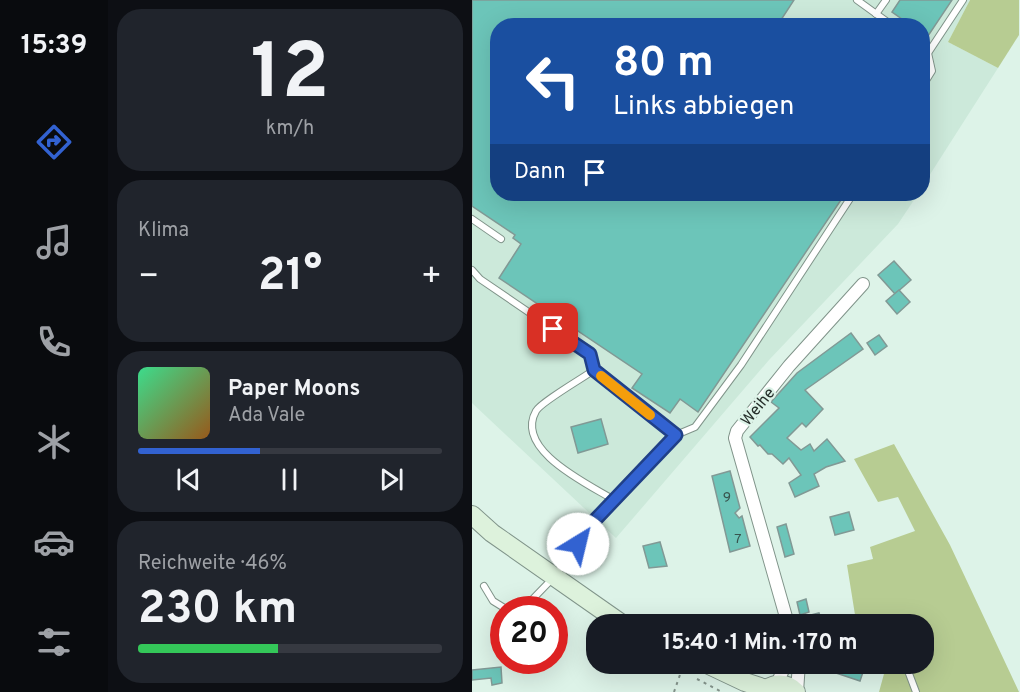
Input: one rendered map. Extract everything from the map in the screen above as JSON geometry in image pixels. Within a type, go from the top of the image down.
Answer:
[{"type":"main road","points":[[472,515],[492,533],[607,614]]},
{"type":"main road","points":[[700,674],[737,692]]},
{"type":"main road","points":[[728,674],[745,682],[769,688],[788,686],[797,692]]},
{"type":"street","name":"Weihe","points":[[784,614],[765,561],[741,454],[735,438],[737,431],[789,366],[863,284]]},
{"type":"street","points":[[769,688],[779,674]]},
{"type":"street","points":[[797,692],[798,674]]},
{"type":"lane","points":[[857,0],[882,18]]},
{"type":"lane","points":[[876,14],[886,0]]},
{"type":"lane","points":[[930,43],[963,0]]},
{"type":"lane","points":[[536,596],[614,500],[676,435],[695,427],[741,365],[848,201]]},
{"type":"lane","points":[[472,219],[501,238]]},
{"type":"lane","points":[[472,270],[480,279],[590,354],[594,370],[676,435]]},
{"type":"lane","points":[[594,370],[537,409],[531,426],[536,441],[554,464],[614,500]]},
{"type":"lane","points":[[587,532],[602,546]]},
{"type":"lane","points":[[484,586],[490,596]]},
{"type":"lane","points":[[909,674],[916,692]]},
{"type":"path","points":[[674,692],[685,674]]},
{"type":"path","points":[[700,674],[722,692]]},
{"type":"shaded area","points":[[472,0],[970,0],[948,42],[998,68],[930,174],[930,18],[490,18],[490,201],[913,201],[898,224],[769,360],[616,538],[472,403]]},
{"type":"green space","points":[[970,0],[1019,0],[1019,35],[998,68],[948,42]]},
{"type":"green space","points":[[894,444],[950,545],[1019,692],[879,692],[884,674],[934,674],[934,614],[855,614],[847,565],[873,559],[870,547],[915,531],[898,497],[878,502],[854,459]]},
{"type":"building","points":[[472,0],[794,0],[782,18],[490,18],[490,201],[840,201],[698,412],[680,399],[670,413],[632,388],[642,374],[499,278],[521,244],[513,238],[515,235],[472,206]]},
{"type":"building","points":[[900,0],[952,0],[930,33],[930,18],[901,18],[892,12]]},
{"type":"building","points":[[894,261],[911,280],[895,294],[878,275]]},
{"type":"building","points":[[899,290],[910,302],[897,314],[886,301]]},
{"type":"building","points":[[851,333],[863,349],[805,390],[823,409],[806,427],[802,423],[787,438],[801,450],[810,444],[814,451],[827,439],[845,461],[826,467],[814,474],[819,486],[795,497],[789,483],[801,475],[789,458],[783,464],[772,454],[768,454],[760,445],[758,446],[750,437],[779,408],[771,402],[797,373]]},
{"type":"building","points":[[879,335],[887,346],[875,355],[867,343]]},
{"type":"building","points":[[601,419],[608,444],[578,453],[571,427]]},
{"type":"building","points":[[730,471],[740,508],[735,513],[739,518],[742,516],[750,546],[730,552],[712,476]]},
{"type":"building","points":[[849,512],[854,530],[835,535],[830,517]]},
{"type":"building","points":[[786,524],[794,554],[785,557],[777,527]]},
{"type":"building","points":[[660,542],[667,566],[649,568],[643,546]]},
{"type":"building","points":[[806,599],[809,612],[800,614],[797,602]]},
{"type":"building","points":[[490,668],[490,674],[501,674],[502,683],[492,685],[491,678],[472,680],[472,670]]},
{"type":"building","points":[[839,674],[862,674],[860,681]]},
{"type":"slow traffic","points":[[601,376],[650,415]]},
{"type":"route","points":[[553,329],[590,354],[594,370],[676,435],[596,519],[578,544]]}]
